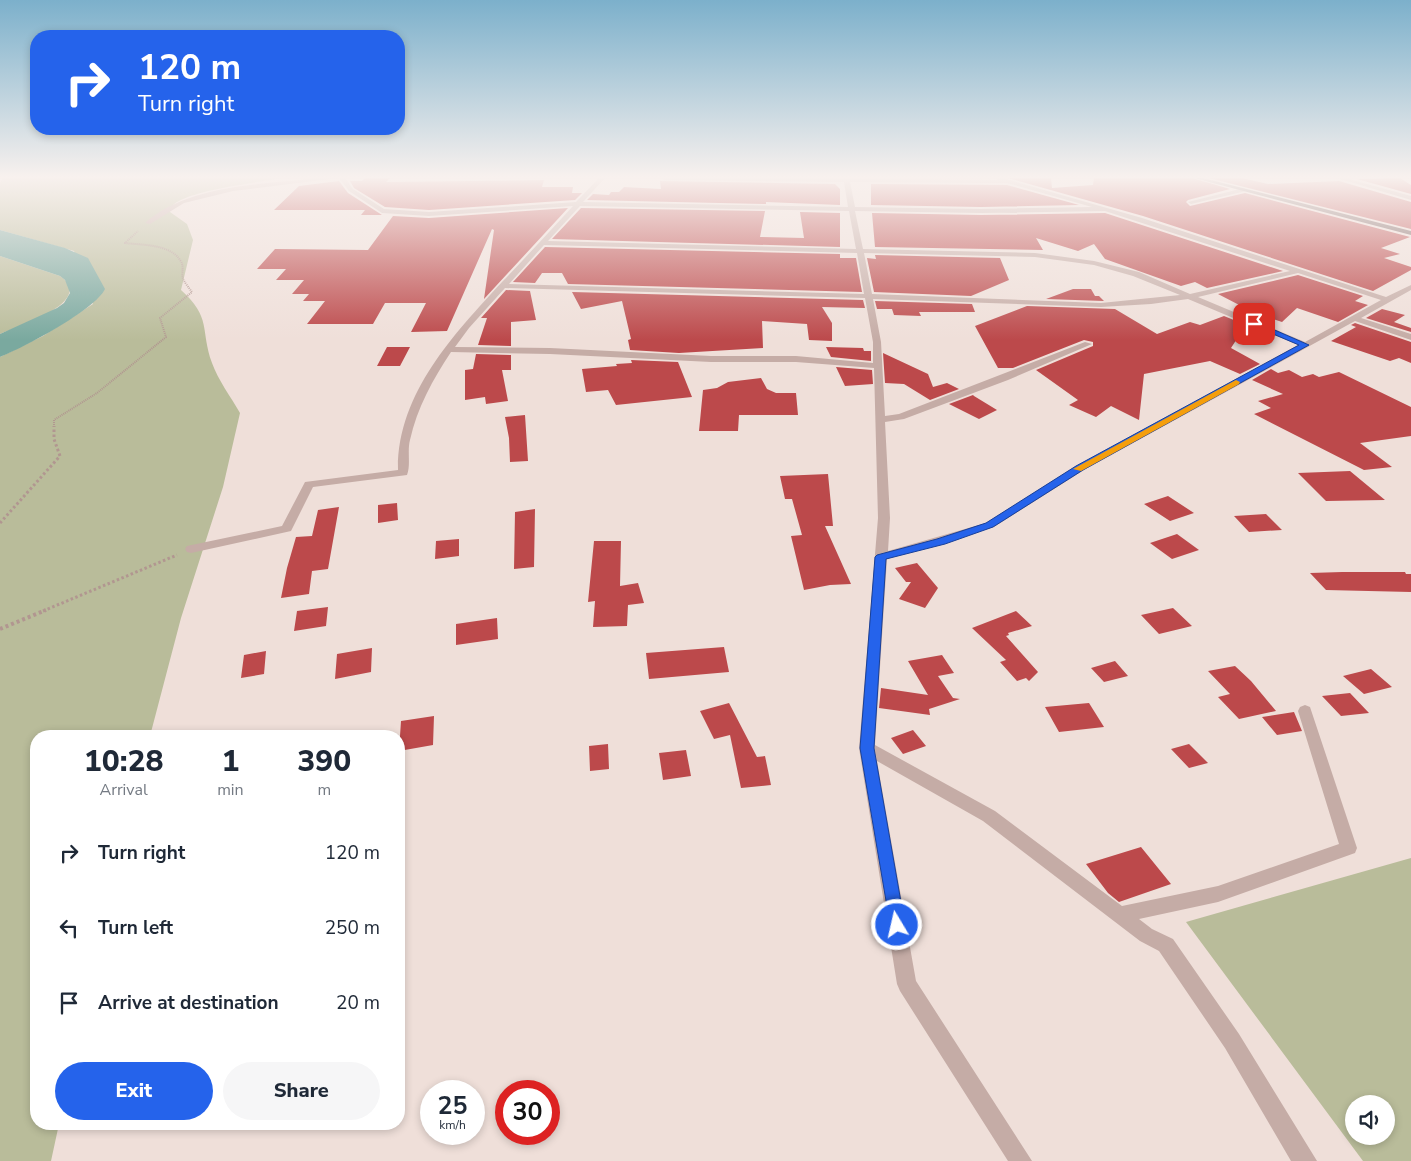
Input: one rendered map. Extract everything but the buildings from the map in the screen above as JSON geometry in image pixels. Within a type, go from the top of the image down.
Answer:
[{"type":"street","points":[[191,549],[287,529],[309,484],[403,473],[404,444],[414,410],[447,349],[553,232]]},
{"type":"street","points":[[856,232],[877,342],[884,518],[867,748],[907,984],[1021,1161]]},
{"type":"street","points":[[1178,232],[1388,300]]},
{"type":"street","points":[[542,244],[1035,255],[1094,263],[1136,274],[1305,345]]},
{"type":"street","points":[[503,286],[1101,305],[1142,303],[1187,296],[1253,284],[1298,271]]},
{"type":"street","points":[[881,557],[941,541],[990,525],[1080,468],[1411,287]]},
{"type":"street","points":[[1354,318],[1411,337]]},
{"type":"street","points":[[880,420],[901,417],[1088,344]]},
{"type":"street","points":[[447,349],[796,359],[878,366]]},
{"type":"street","points":[[1120,915],[1218,894],[1349,848],[1305,710]]},
{"type":"street","points":[[867,748],[989,816],[1146,935],[1166,945],[1232,1041],[1300,1156],[1306,1161]]},
{"type":"path","points":[[0,523],[60,456],[54,439],[54,420],[97,393],[166,336],[160,318],[192,292],[183,278],[185,267],[181,258],[171,251],[125,243],[137,232]]},
{"type":"path","points":[[0,629],[191,549]]},
{"type":"green space","points":[[8,232],[190,232],[193,240],[181,290],[191,300],[201,316],[212,363],[240,413],[223,487],[181,618],[152,730],[30,730],[30,1130],[58,1130],[51,1161],[0,1161],[0,357],[43,336],[93,304],[74,251]]},
{"type":"green space","points":[[0,256],[60,276],[69,286],[68,295],[61,304],[50,312],[0,334]]},
{"type":"green space","points":[[1411,858],[1411,1161],[1363,1161],[1351,1145],[1395,1145],[1395,1095],[1345,1095],[1345,1137],[1186,922]]},
{"type":"water","points":[[0,232],[8,232],[65,248],[88,258],[105,289],[99,298],[88,307],[57,328],[25,346],[0,357],[0,334],[57,308],[64,303],[70,293],[65,280],[60,276],[0,256]]},
{"type":"slow traffic","points":[[1078,469],[1236,382]]},
{"type":"route","points":[[897,925],[867,748],[881,557],[941,541],[990,525],[1080,468],[1305,345],[1254,324]]}]
